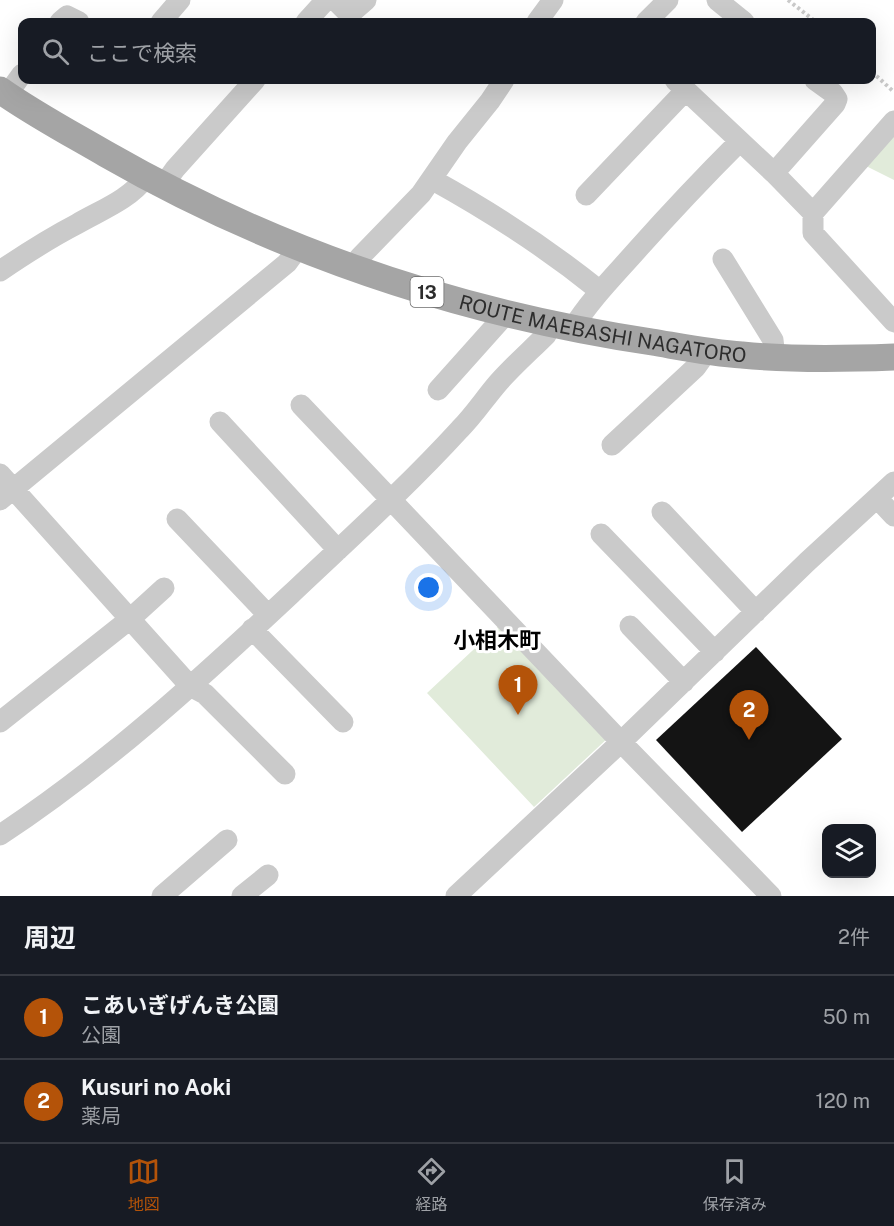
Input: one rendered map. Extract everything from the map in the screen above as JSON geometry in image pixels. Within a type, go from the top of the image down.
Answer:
[{"type":"main road","name":"ROUTE MAEBASHI NAGATORO","points":[[10,86],[30,111],[155,181],[229,219],[298,248],[415,289],[561,327],[703,350],[775,357],[838,359],[894,357]]},
{"type":"street","points":[[310,18],[326,0]]},
{"type":"street","points":[[335,0],[348,13],[366,0]]},
{"type":"street","points":[[540,18],[553,0]]},
{"type":"street","points":[[650,18],[668,0]]},
{"type":"street","points":[[717,0],[739,18]]},
{"type":"street","points":[[0,271],[51,239],[155,181],[247,84]]},
{"type":"street","points":[[354,267],[360,257],[421,195],[457,142],[501,84]]},
{"type":"street","points":[[774,173],[835,104],[837,99],[833,93],[821,84]]},
{"type":"street","points":[[586,195],[681,85],[813,213]]},
{"type":"street","points":[[894,121],[813,213],[813,233],[894,322]]},
{"type":"street","points":[[0,835],[61,791],[190,686],[338,550],[461,428],[498,383],[546,335],[583,311],[697,183],[740,142]]},
{"type":"street","points":[[432,180],[467,199],[567,265],[600,291]]},
{"type":"street","points":[[285,774],[206,694],[190,686],[130,619],[5,488],[287,263],[298,248]]},
{"type":"street","points":[[723,259],[774,340],[775,357]]},
{"type":"street","points":[[438,390],[506,314]]},
{"type":"street","points":[[612,445],[696,368],[703,350]]},
{"type":"street","points":[[301,405],[621,742],[771,896]]},
{"type":"street","points":[[220,422],[338,550]]},
{"type":"street","points":[[456,896],[894,482]]},
{"type":"street","points":[[878,499],[894,516]]},
{"type":"street","points":[[662,512],[756,612]]},
{"type":"street","points":[[177,519],[268,615]]},
{"type":"street","points":[[601,534],[715,652]]},
{"type":"street","points":[[0,722],[130,619],[164,588]]},
{"type":"street","points":[[630,626],[684,682]]},
{"type":"street","points":[[252,630],[343,722]]},
{"type":"street","points":[[162,896],[227,840]]},
{"type":"street","points":[[242,896],[268,875]]},
{"type":"path","points":[[788,0],[811,18]]},
{"type":"path","points":[[876,76],[894,92]]},
{"type":"green space","points":[[894,133],[894,180],[866,166]]},
{"type":"green space","points":[[502,623],[609,737],[534,807],[427,693]]},
{"type":"building","points":[[756,647],[842,739],[742,832],[656,740]]},
{"type":"place","name":"こあいぎげんき公園","points":[[518,715]]},
{"type":"place","name":"Kusuri no Aoki","points":[[749,740]]},
{"type":"district","name":"小相木町","points":[[497,640]]}]
